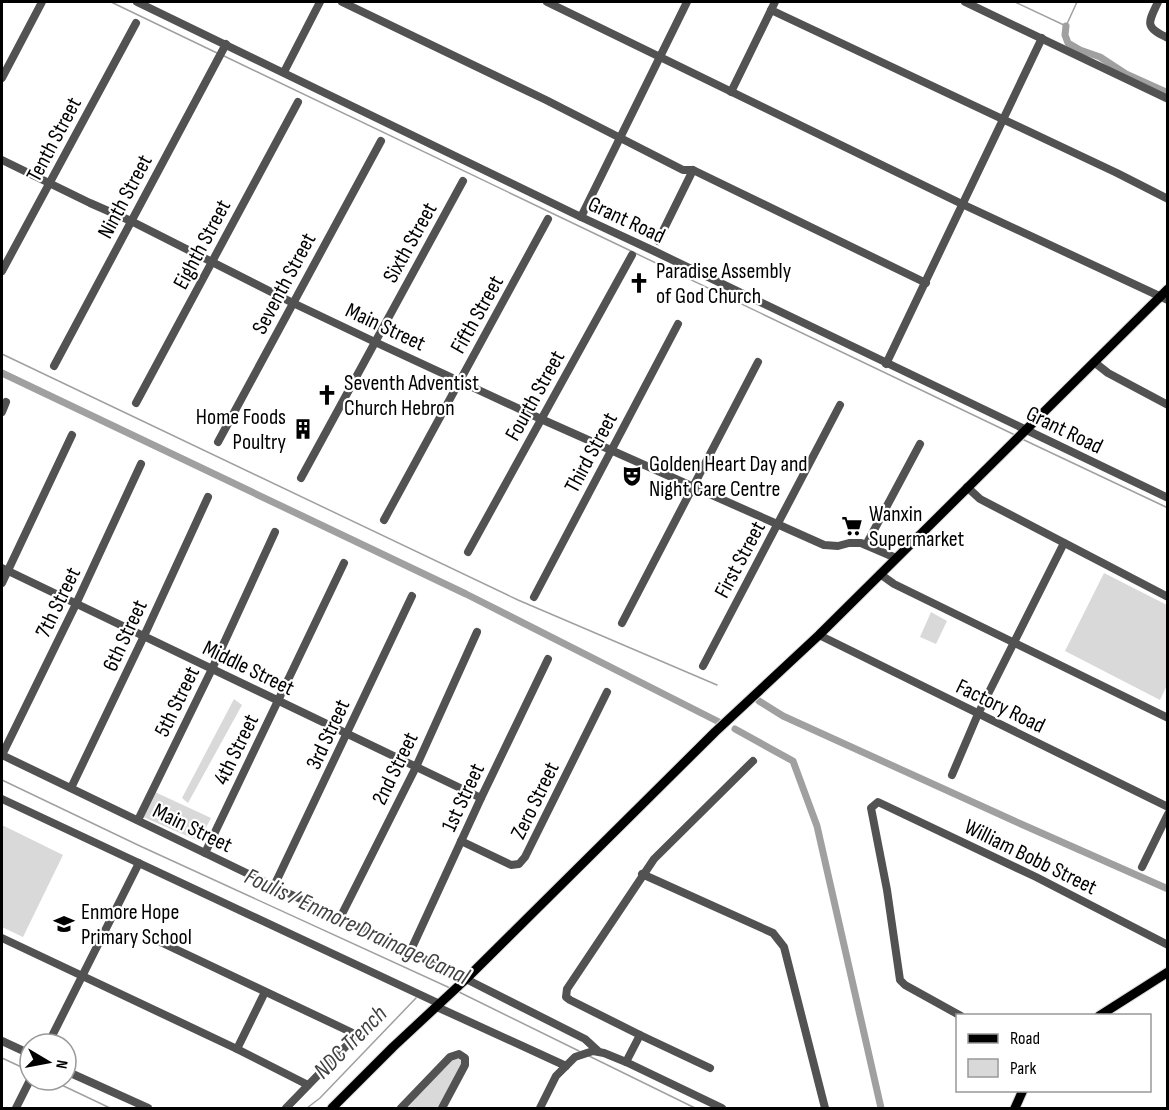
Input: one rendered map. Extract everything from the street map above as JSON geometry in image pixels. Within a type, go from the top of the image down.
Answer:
[{"type":"main road","points":[[332,1108],[393,1047],[439,1006],[732,715],[886,577],[896,558],[969,489],[1094,362],[1164,298],[1167,289]]},
{"type":"main road","points":[[1102,1014],[1167,972]]},
{"type":"main road","points":[[1015,1108],[1022,1092]]},
{"type":"street","points":[[2,78],[42,2]]},
{"type":"street","name":"Grant Road","points":[[136,2],[1167,498]]},
{"type":"street","points":[[284,72],[320,2]]},
{"type":"street","points":[[342,2],[546,100],[683,170],[693,170],[926,283]]},
{"type":"street","points":[[547,2],[962,204],[1164,298]]},
{"type":"street","points":[[581,217],[687,2]]},
{"type":"street","points":[[731,92],[775,2]]},
{"type":"street","points":[[966,2],[1167,99]]},
{"type":"street","points":[[1158,2],[1151,16],[1150,25],[1155,32],[1167,38]]},
{"type":"street","points":[[771,10],[1117,173],[1167,199]]},
{"type":"street","name":"Tenth Street","points":[[2,271],[136,23]]},
{"type":"street","points":[[886,364],[1042,38]]},
{"type":"street","name":"Ninth Street","points":[[54,366],[225,44]]},
{"type":"street","name":"Eighth Street","points":[[136,403],[297,102]]},
{"type":"street","name":"Seventh Street","points":[[218,442],[381,141]]},
{"type":"street","name":"Main Street","points":[[2,160],[375,342],[777,525],[825,545],[837,546],[849,543],[866,545]]},
{"type":"street","points":[[658,241],[693,170]]},
{"type":"street","name":"Sixth Street","points":[[300,478],[463,181]]},
{"type":"street","name":"Fifth Street","points":[[384,520],[548,219]]},
{"type":"street","name":"Fourth Street","points":[[468,552],[632,255]]},
{"type":"street","name":"Third Street","points":[[534,597],[678,324]]},
{"type":"street","points":[[622,623],[758,362]]},
{"type":"street","points":[[1094,362],[1108,373],[1167,405]]},
{"type":"street","points":[[2,412],[6,402]]},
{"type":"street","name":"First Street","points":[[703,666],[840,405]]},
{"type":"street","points":[[2,584],[5,570],[72,435]]},
{"type":"street","points":[[896,558],[866,545],[920,444]]},
{"type":"street","name":"7th Street","points":[[2,754],[76,604],[141,464]]},
{"type":"street","points":[[969,489],[980,499],[1167,597]]},
{"type":"street","name":"6th Street","points":[[71,788],[208,498]]},
{"type":"street","name":"5th Street","points":[[138,820],[212,669],[274,532]]},
{"type":"street","points":[[952,775],[978,714],[1064,543]]},
{"type":"street","name":"4th Street","points":[[205,853],[344,563]]},
{"type":"street","name":"Middle Street","points":[[5,570],[481,798]]},
{"type":"street","points":[[886,577],[1166,715]]},
{"type":"street","name":"3rd Street","points":[[274,886],[412,596]]},
{"type":"street","name":"2nd Street","points":[[340,918],[416,767],[477,632]]},
{"type":"street","name":"Factory Road","points":[[819,635],[1167,807]]},
{"type":"street","name":"1st Street","points":[[410,952],[548,659]]},
{"type":"street","name":"Zero Street","points":[[461,840],[511,865],[519,864],[525,857],[608,692]]},
{"type":"street","name":"Main Street","points":[[2,754],[410,952],[462,982],[585,1039],[596,1051],[626,1062],[722,1108]]},
{"type":"street","points":[[710,1068],[566,997],[567,989],[654,859],[753,761]]},
{"type":"street","points":[[2,799],[566,1066]]},
{"type":"street","name":"William Bobb Street","points":[[957,1014],[900,980],[887,890],[871,808],[878,802],[1036,877],[1167,945]]},
{"type":"street","points":[[1142,867],[1167,814]]},
{"type":"street","points":[[54,1032],[139,863]]},
{"type":"street","points":[[642,874],[773,933],[784,947],[825,1108]]},
{"type":"street","points":[[2,938],[308,1085]]},
{"type":"street","points":[[152,938],[357,1035],[286,1108]]},
{"type":"street","points":[[237,1049],[265,992]]},
{"type":"street","points":[[626,1062],[640,1035]]},
{"type":"street","points":[[2,1041],[18,1048]]},
{"type":"street","points":[[540,1108],[556,1076],[575,1057],[596,1051]]},
{"type":"street","points":[[401,1108],[450,1057],[459,1054],[465,1058],[465,1065],[442,1108]]},
{"type":"street","points":[[78,1076],[148,1108]]},
{"type":"street","points":[[16,1108],[24,1092]]},
{"type":"green space","points":[[1104,573],[1167,605],[1167,685],[1160,700],[1065,651]]},
{"type":"green space","points":[[931,612],[947,621],[936,644],[920,637]]},
{"type":"green space","points":[[234,699],[242,705],[188,803],[182,798]]},
{"type":"green space","points":[[155,792],[211,818],[199,841],[143,817]]},
{"type":"green space","points":[[2,825],[63,855],[23,937],[2,927]]},
{"type":"green space","points":[[457,1058],[462,1061],[462,1065],[437,1108],[407,1108],[453,1059]]},
{"type":"waterway","points":[[111,2],[217,53]]},
{"type":"waterway","points":[[1015,2],[1066,26],[1077,2]]},
{"type":"waterway","points":[[1066,26],[1065,35],[1068,43],[1168,93]]},
{"type":"waterway","points":[[224,56],[631,251]]},
{"type":"waterway","points":[[635,253],[1015,435]]},
{"type":"waterway","points":[[2,354],[518,600],[717,685]]},
{"type":"waterway","points":[[2,373],[466,594],[719,722]]},
{"type":"waterway","points":[[1022,439],[1168,508]]},
{"type":"waterway","points":[[759,701],[783,716],[1168,889]]},
{"type":"waterway","points":[[735,729],[793,761],[817,826],[881,1108]]},
{"type":"waterway","name":"Foulis / Enmore Drainage Canal","points":[[2,780],[450,988]]},
{"type":"waterway","name":"Foulis / Enmore Drainage Canal","points":[[457,991],[579,1051]]},
{"type":"waterway","name":"NDC Trench","points":[[307,1108],[320,1098],[416,998]]},
{"type":"waterway","name":"Foulis / Enmore Drainage Canal","points":[[589,1056],[695,1108]]},
{"type":"waterway","name":"NDC Trench","points":[[2,1058],[18,1065]]},
{"type":"waterway","name":"NDC Trench","points":[[76,1092],[110,1108]]},
{"type":"place","name":"Paradise Assembly of God Church","points":[[639,283]]},
{"type":"place","name":"Seventh Adventist Church Hebron","points":[[327,395]]},
{"type":"place","name":"Home Foods Poultry","points":[[303,429]]},
{"type":"place","name":"Golden Heart Day and Night Care Centre","points":[[632,476]]},
{"type":"place","name":"Wanxin Supermarket","points":[[852,526]]},
{"type":"place","name":"Enmore Hope Primary School","points":[[64,924]]}]
